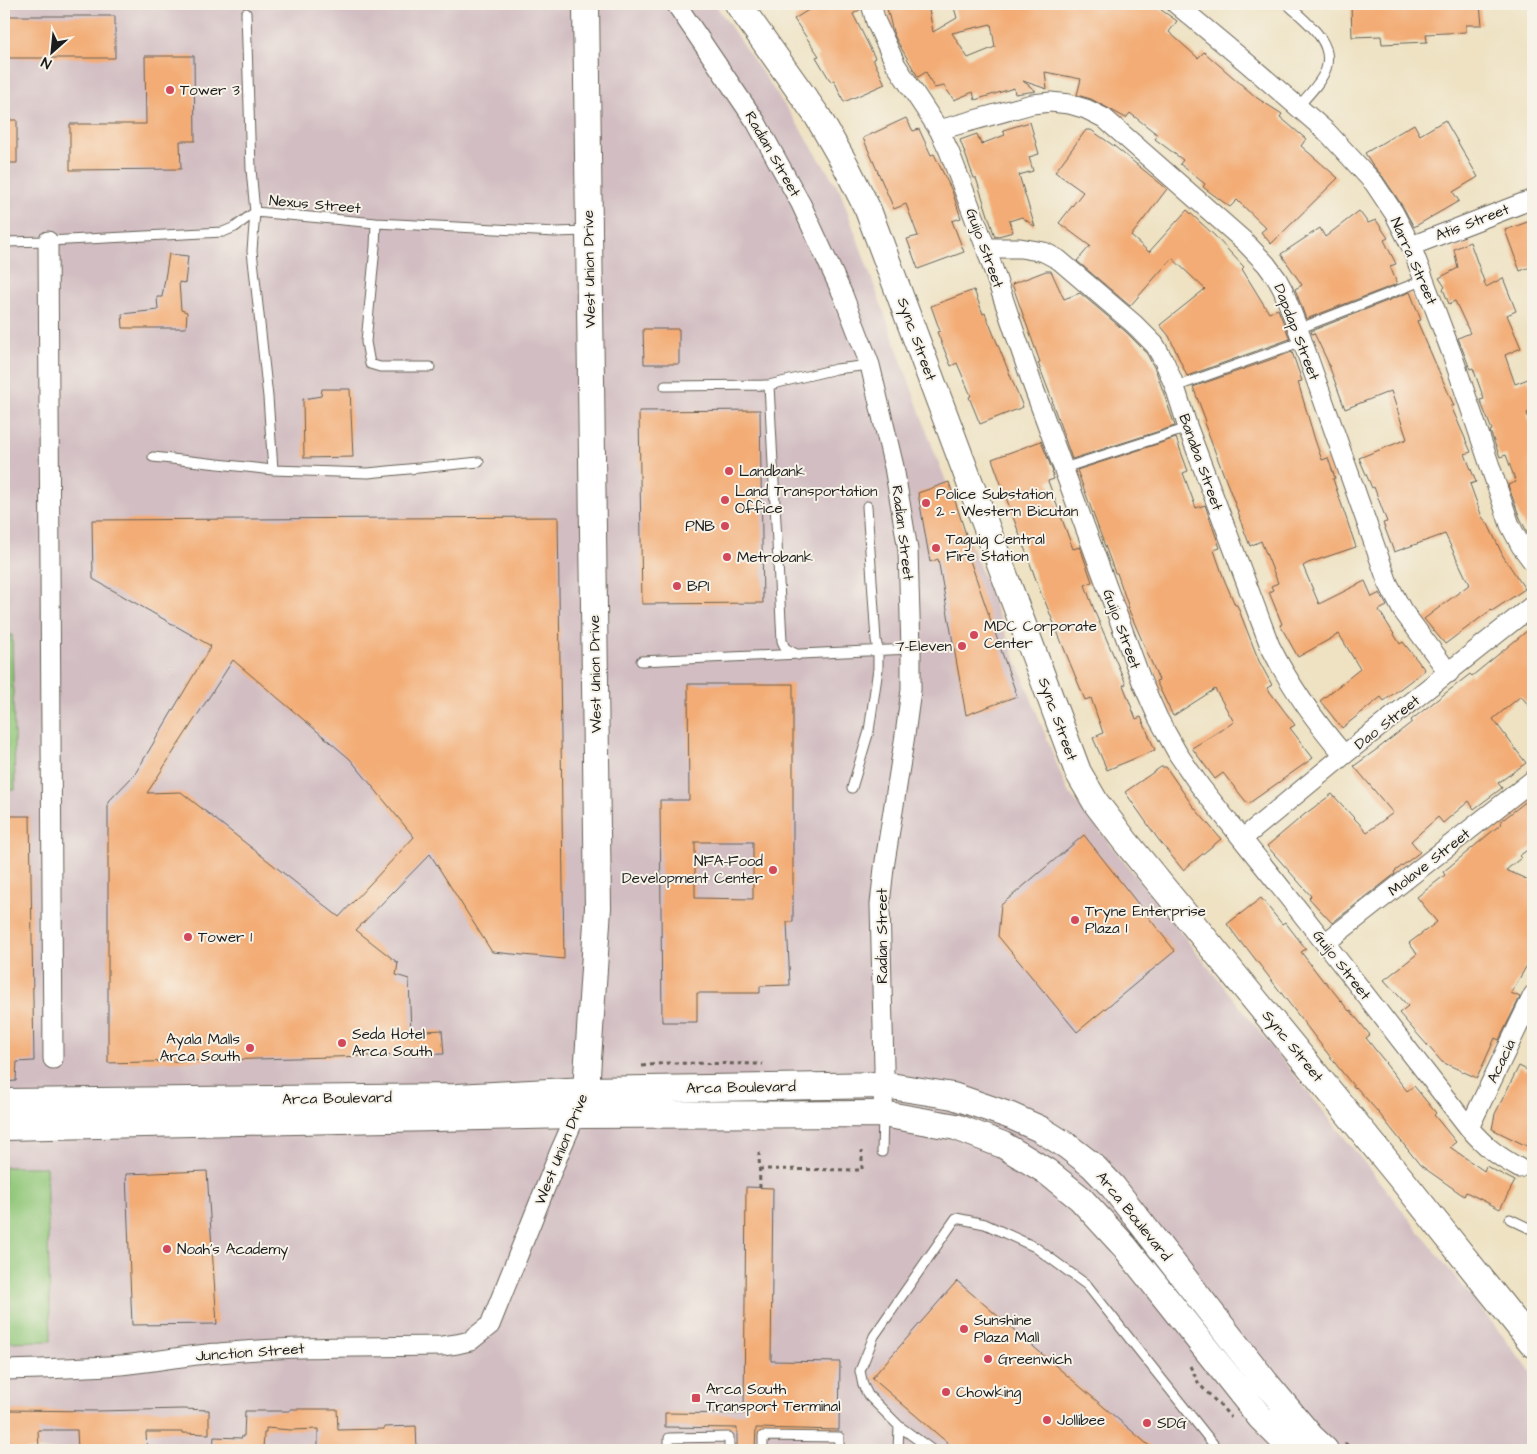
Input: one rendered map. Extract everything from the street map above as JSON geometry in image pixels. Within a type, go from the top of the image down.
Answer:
[{"type":"street","name":"West Union Drive","points":[[490,1325],[586,1090],[598,908],[586,4]]},
{"type":"street","name":"Radian Street","points":[[676,4],[756,122],[802,204],[843,295],[870,366],[894,467],[908,550],[911,649],[906,735],[884,868],[880,904],[883,1114]]},
{"type":"street","name":"Sync Street","points":[[738,4],[818,117],[868,210],[1078,772],[1092,795],[1132,848],[1397,1173],[1533,1344]]},
{"type":"street","name":"Guijo Street","points":[[871,4],[876,22],[896,66],[939,130],[949,151],[986,248],[1034,386],[1142,682],[1158,718],[1178,754],[1200,786],[1469,1128],[1486,1147],[1519,1168]]},
{"type":"street","name":"Narra Street","points":[[1176,4],[1327,132],[1374,183],[1394,214],[1411,246],[1424,280],[1510,525],[1520,546],[1533,562]]},
{"type":"street","name":"Dapdap Street","points":[[939,130],[1032,104],[1051,102],[1069,104],[1086,109],[1104,118],[1244,240],[1266,264],[1282,290],[1300,335],[1388,583],[1402,610],[1449,673]]},
{"type":"street","name":"Atis Street","points":[[1411,246],[1533,199]]},
{"type":"street","points":[[48,241],[54,1059]]},
{"type":"street","name":"Banaba Street","points":[[986,248],[1020,248],[1044,252],[1059,260],[1134,324],[1155,345],[1166,363],[1188,428],[1270,646],[1300,699],[1344,755]]},
{"type":"street","name":"Dao Street","points":[[1242,839],[1344,755],[1533,605]]},
{"type":"street","name":"Molave Street","points":[[1325,943],[1533,780]]},
{"type":"street","name":"Acacia","points":[[1469,1128],[1533,995]]},
{"type":"street","name":"Arca Boulevard","points":[[4,1102],[457,1097],[586,1090],[884,1085],[953,1096],[1011,1116],[1040,1129],[1067,1146],[1093,1166],[1113,1187],[1266,1382],[1311,1437],[1325,1450]]},
{"type":"street","name":"Arca Boulevard","points":[[4,1127],[576,1115],[883,1114],[956,1127],[1003,1145],[1046,1171],[1080,1198],[1125,1247],[1260,1417],[1293,1450]]},
{"type":"street","name":"Junction Street","points":[[4,1370],[123,1365],[266,1349],[442,1346],[470,1341],[490,1325]]},
{"type":"lane","points":[[1287,4],[1319,34],[1326,49],[1328,60],[1325,70],[1298,107]]},
{"type":"lane","points":[[246,13],[251,169],[255,212],[252,251],[274,470]]},
{"type":"lane","name":"Nexus Street","points":[[4,242],[224,232],[235,228],[255,212],[376,223],[556,232],[589,231]]},
{"type":"lane","points":[[376,223],[366,342],[370,364],[380,367],[430,367]]},
{"type":"lane","points":[[1175,387],[1300,335],[1424,280]]},
{"type":"lane","points":[[664,386],[770,385],[836,369],[870,366]]},
{"type":"lane","points":[[770,385],[782,641],[785,648],[798,655]]},
{"type":"lane","points":[[1064,468],[1188,428]]},
{"type":"lane","points":[[153,456],[274,470],[368,473],[479,462]]},
{"type":"lane","points":[[852,788],[869,731],[878,669],[867,506]]},
{"type":"lane","points":[[641,661],[911,649]]},
{"type":"lane","points":[[882,1152],[883,1114]]},
{"type":"lane","points":[[927,1449],[899,1426],[868,1395],[862,1385],[860,1371],[874,1336],[956,1218],[985,1224],[1035,1247],[1087,1285],[1218,1450]]},
{"type":"lane","points":[[1510,1219],[1533,1230]]},
{"type":"lane","points":[[898,1450],[899,1426]]},
{"type":"lane","points":[[763,1450],[763,1436],[839,1437],[839,1450]]},
{"type":"lane","points":[[669,1450],[669,1438],[729,1437],[730,1450]]},
{"type":"path","points":[[759,1152],[760,1188]]},
{"type":"path","points":[[759,1169],[862,1170],[862,1152]]},
{"type":"shaded area","points":[[4,4],[715,4],[794,119],[840,191],[933,448],[1067,790],[1533,1374],[1533,1450],[4,1450]]},
{"type":"green space","points":[[4,635],[12,635],[15,790],[4,790]]},
{"type":"green space","points":[[4,1167],[46,1167],[51,1341],[4,1342]]},
{"type":"building","points":[[806,4],[860,4],[861,9],[853,14],[875,58],[873,59],[885,84],[844,102],[834,80],[831,82],[816,57],[819,56],[794,19],[810,9]]},
{"type":"building","points":[[886,4],[928,4],[933,32],[957,18],[953,4],[1150,4],[1177,21],[1169,32],[1198,58],[1204,52],[1257,98],[1282,114],[1280,117],[1306,139],[1301,146],[1338,178],[1271,244],[1261,232],[1266,228],[1237,200],[1230,207],[1203,187],[1205,184],[1180,164],[1183,160],[1155,139],[1158,135],[1130,113],[1126,118],[1091,99],[1077,95],[1081,79],[1045,72],[1047,89],[1023,81],[1036,91],[1015,94],[1014,88],[975,100],[973,92],[954,100],[944,86],[934,88],[926,72],[918,77],[893,32]],"holes":[[[991,24],[995,47],[968,58],[952,33]]]},
{"type":"building","points":[[1351,4],[1480,4],[1482,25],[1466,25],[1466,32],[1426,34],[1427,42],[1382,44],[1381,36],[1352,37]]},
{"type":"building","points":[[4,16],[115,16],[115,58],[4,58]]},
{"type":"building","name":"Tower 3","points":[[145,56],[194,56],[195,141],[180,141],[181,169],[70,170],[70,124],[146,124]]},
{"type":"building","points":[[906,118],[913,131],[919,129],[931,155],[934,154],[952,191],[961,218],[952,221],[964,252],[918,269],[907,239],[918,236],[906,204],[894,209],[863,138]]},
{"type":"building","points":[[4,120],[17,120],[17,163],[4,163]]},
{"type":"building","points":[[1445,120],[1478,177],[1453,192],[1459,201],[1414,227],[1403,207],[1365,153],[1414,124],[1420,135]]},
{"type":"building","points":[[1030,122],[1039,154],[1029,157],[1033,171],[1019,175],[1035,227],[1022,217],[1009,221],[1013,232],[995,237],[976,178],[974,178],[960,140],[977,134],[981,144],[1005,135],[1003,130]]},
{"type":"building","points":[[1086,130],[1091,130],[1114,146],[1167,189],[1131,236],[1149,252],[1187,210],[1244,267],[1242,269],[1269,313],[1278,309],[1290,339],[1187,376],[1169,336],[1160,325],[1205,289],[1172,258],[1130,306],[1077,261],[1090,246],[1059,223],[1083,192],[1055,172]]},
{"type":"building","points":[[1359,211],[1368,223],[1376,220],[1388,238],[1384,240],[1396,264],[1390,266],[1397,284],[1306,319],[1295,289],[1302,285],[1281,254],[1320,228],[1325,237]]},
{"type":"building","points":[[1533,220],[1533,266],[1520,271],[1505,230]]},
{"type":"building","points":[[1470,242],[1486,287],[1503,278],[1516,311],[1507,315],[1521,348],[1505,355],[1515,384],[1528,379],[1533,393],[1533,410],[1527,413],[1533,434],[1533,544],[1520,518],[1508,485],[1516,482],[1506,455],[1500,457],[1480,400],[1484,399],[1473,368],[1470,369],[1458,338],[1470,333],[1455,301],[1449,304],[1443,289],[1445,287],[1439,278],[1458,268],[1454,249]]},
{"type":"building","points":[[169,254],[188,256],[185,283],[179,282],[181,310],[187,312],[186,328],[123,328],[122,314],[158,310],[157,297],[162,297]]},
{"type":"building","points":[[1046,271],[1051,271],[1064,299],[1080,293],[1126,332],[1146,352],[1156,371],[1175,426],[1072,459],[1012,284]]},
{"type":"building","points":[[974,290],[1023,407],[980,424],[957,363],[951,366],[937,332],[940,331],[931,306]]},
{"type":"building","points":[[1410,292],[1421,320],[1417,321],[1454,406],[1451,406],[1471,452],[1465,454],[1476,482],[1470,484],[1482,517],[1488,524],[1503,556],[1525,589],[1491,610],[1445,644],[1424,619],[1470,584],[1445,534],[1394,552],[1383,523],[1387,522],[1374,487],[1372,488],[1359,458],[1407,439],[1391,391],[1345,409],[1327,360],[1314,333],[1312,334],[1311,331]]},
{"type":"building","points":[[643,329],[679,329],[679,364],[644,364]]},
{"type":"building","points":[[1292,352],[1302,381],[1298,382],[1315,440],[1322,460],[1328,458],[1335,478],[1333,479],[1356,547],[1303,566],[1319,604],[1365,581],[1372,597],[1380,593],[1387,606],[1379,610],[1400,644],[1403,642],[1425,670],[1384,701],[1381,697],[1342,728],[1320,701],[1360,669],[1339,634],[1298,657],[1280,625],[1282,624],[1269,592],[1273,590],[1271,586],[1278,583],[1261,541],[1250,546],[1204,423],[1206,421],[1193,387]]},
{"type":"building","points":[[322,389],[350,389],[353,457],[304,458],[303,399],[321,396]]},
{"type":"building","points":[[760,410],[763,603],[642,604],[639,411]]},
{"type":"building","points":[[1176,438],[1188,471],[1183,473],[1196,508],[1205,505],[1220,548],[1214,550],[1224,579],[1235,605],[1237,605],[1259,661],[1272,685],[1267,688],[1295,725],[1290,728],[1313,758],[1248,804],[1223,773],[1215,779],[1192,748],[1234,722],[1215,689],[1173,716],[1156,681],[1159,680],[1128,608],[1117,573],[1115,573],[1077,470]]},
{"type":"building","points":[[1041,441],[1053,472],[1054,479],[1048,481],[1073,549],[1080,547],[1092,582],[1085,585],[1096,615],[1126,684],[1123,685],[1136,719],[1141,717],[1155,750],[1107,770],[1093,738],[1103,733],[1091,698],[1085,700],[1043,599],[992,459]]},
{"type":"building","name":"MDC Corporate Center","points":[[949,482],[970,547],[966,549],[1017,696],[966,715],[938,559],[930,562],[918,493]]},
{"type":"building","points":[[558,517],[564,959],[492,952],[430,854],[356,930],[398,963],[396,975],[409,979],[411,1032],[442,1030],[444,1054],[108,1063],[108,802],[135,774],[211,646],[93,579],[92,520]],"holes":[[[233,660],[350,759],[414,837],[339,917],[181,792],[147,793]]]},
{"type":"building","points":[[1533,626],[1533,711],[1521,696],[1493,719],[1526,763],[1498,783],[1502,788],[1474,809],[1469,801],[1443,823],[1438,817],[1411,841],[1420,852],[1332,923],[1267,846],[1332,794],[1367,832],[1393,813],[1354,766],[1412,722],[1411,720],[1470,674],[1472,676]]},
{"type":"building","name":"NFA-Food Development Center","points":[[688,684],[793,684],[793,922],[787,922],[790,985],[760,986],[760,993],[697,993],[697,1022],[662,1022],[660,800],[689,800]],"holes":[[[695,842],[753,842],[753,899],[695,898]]]},
{"type":"building","points":[[1161,767],[1166,767],[1192,805],[1221,839],[1183,870],[1158,839],[1125,792]]},
{"type":"building","points":[[1533,796],[1533,846],[1519,856],[1521,858],[1506,870],[1533,882],[1533,955],[1511,993],[1520,997],[1499,1040],[1495,1038],[1477,1078],[1442,1062],[1399,1013],[1408,1006],[1384,980],[1417,954],[1409,943],[1437,922],[1417,897],[1445,875],[1443,872],[1501,824],[1500,822]]},
{"type":"building","points":[[4,816],[30,816],[34,1061],[17,1062],[16,1081],[4,1082]]},
{"type":"building","name":"Tryne Enterprise Plaza 1","points":[[1084,835],[1175,951],[1077,1032],[998,936],[1001,905]]},
{"type":"building","points":[[1261,898],[1282,924],[1285,922],[1306,949],[1301,952],[1370,1035],[1366,1038],[1407,1091],[1414,1086],[1436,1113],[1434,1115],[1456,1142],[1450,1147],[1484,1171],[1486,1166],[1515,1181],[1500,1209],[1466,1192],[1464,1196],[1420,1165],[1378,1112],[1338,1067],[1245,948],[1227,924]]},
{"type":"building","points":[[1519,1066],[1533,1073],[1533,1149],[1492,1129],[1495,1114]]},
{"type":"building","points":[[207,1171],[217,1324],[132,1325],[126,1174]]},
{"type":"building","points":[[746,1187],[773,1188],[771,1361],[840,1362],[839,1430],[756,1428],[755,1450],[737,1450],[737,1428],[665,1427],[665,1413],[744,1414]]},
{"type":"building","name":"Sunshine Plaza Mall","points":[[957,1281],[1154,1450],[956,1450],[872,1378]]},
{"type":"building","points":[[290,1409],[337,1409],[338,1430],[416,1426],[417,1450],[318,1450],[318,1429],[291,1430],[266,1428],[263,1450],[213,1450],[214,1437],[242,1438],[244,1436],[245,1411],[290,1411]]},
{"type":"building","points":[[7,1410],[98,1411],[209,1410],[209,1434],[146,1432],[147,1450],[78,1450],[77,1430],[38,1430],[39,1450],[9,1450]]},
{"type":"place","name":"Tower 3","points":[[170,90]]},
{"type":"place","name":"Landbank","points":[[729,471]]},
{"type":"place","name":"Land Transportation Office","points":[[725,500]]},
{"type":"place","name":"Police Substation 2 - Western Bicutan","points":[[926,503]]},
{"type":"place","name":"PNB","points":[[725,526]]},
{"type":"place","name":"Taguig Central Fire Station","points":[[936,548]]},
{"type":"place","name":"Metrobank","points":[[727,557]]},
{"type":"place","name":"BPI","points":[[677,586]]},
{"type":"place","name":"MDC Corporate Center","points":[[974,635]]},
{"type":"place","name":"7-Eleven","points":[[962,646]]},
{"type":"place","name":"NFA-Food Development Center","points":[[773,870]]},
{"type":"place","name":"Tryne Enterprise Plaza 1","points":[[1075,920]]},
{"type":"place","name":"Tower 1","points":[[188,937]]},
{"type":"place","name":"Seda Hotel Arca South","points":[[342,1043]]},
{"type":"place","name":"Ayala Malls Arca South","points":[[250,1048]]},
{"type":"place","name":"Noah's Academy","points":[[167,1249]]},
{"type":"place","name":"Sunshine Plaza Mall","points":[[964,1329]]},
{"type":"place","name":"Greenwich","points":[[988,1359]]},
{"type":"place","name":"Chowking","points":[[946,1392]]},
{"type":"place","name":"Arca South Transport Terminal","points":[[696,1398]]},
{"type":"place","name":"Jollibee","points":[[1047,1420]]},
{"type":"place","name":"SDG","points":[[1147,1423]]}]
